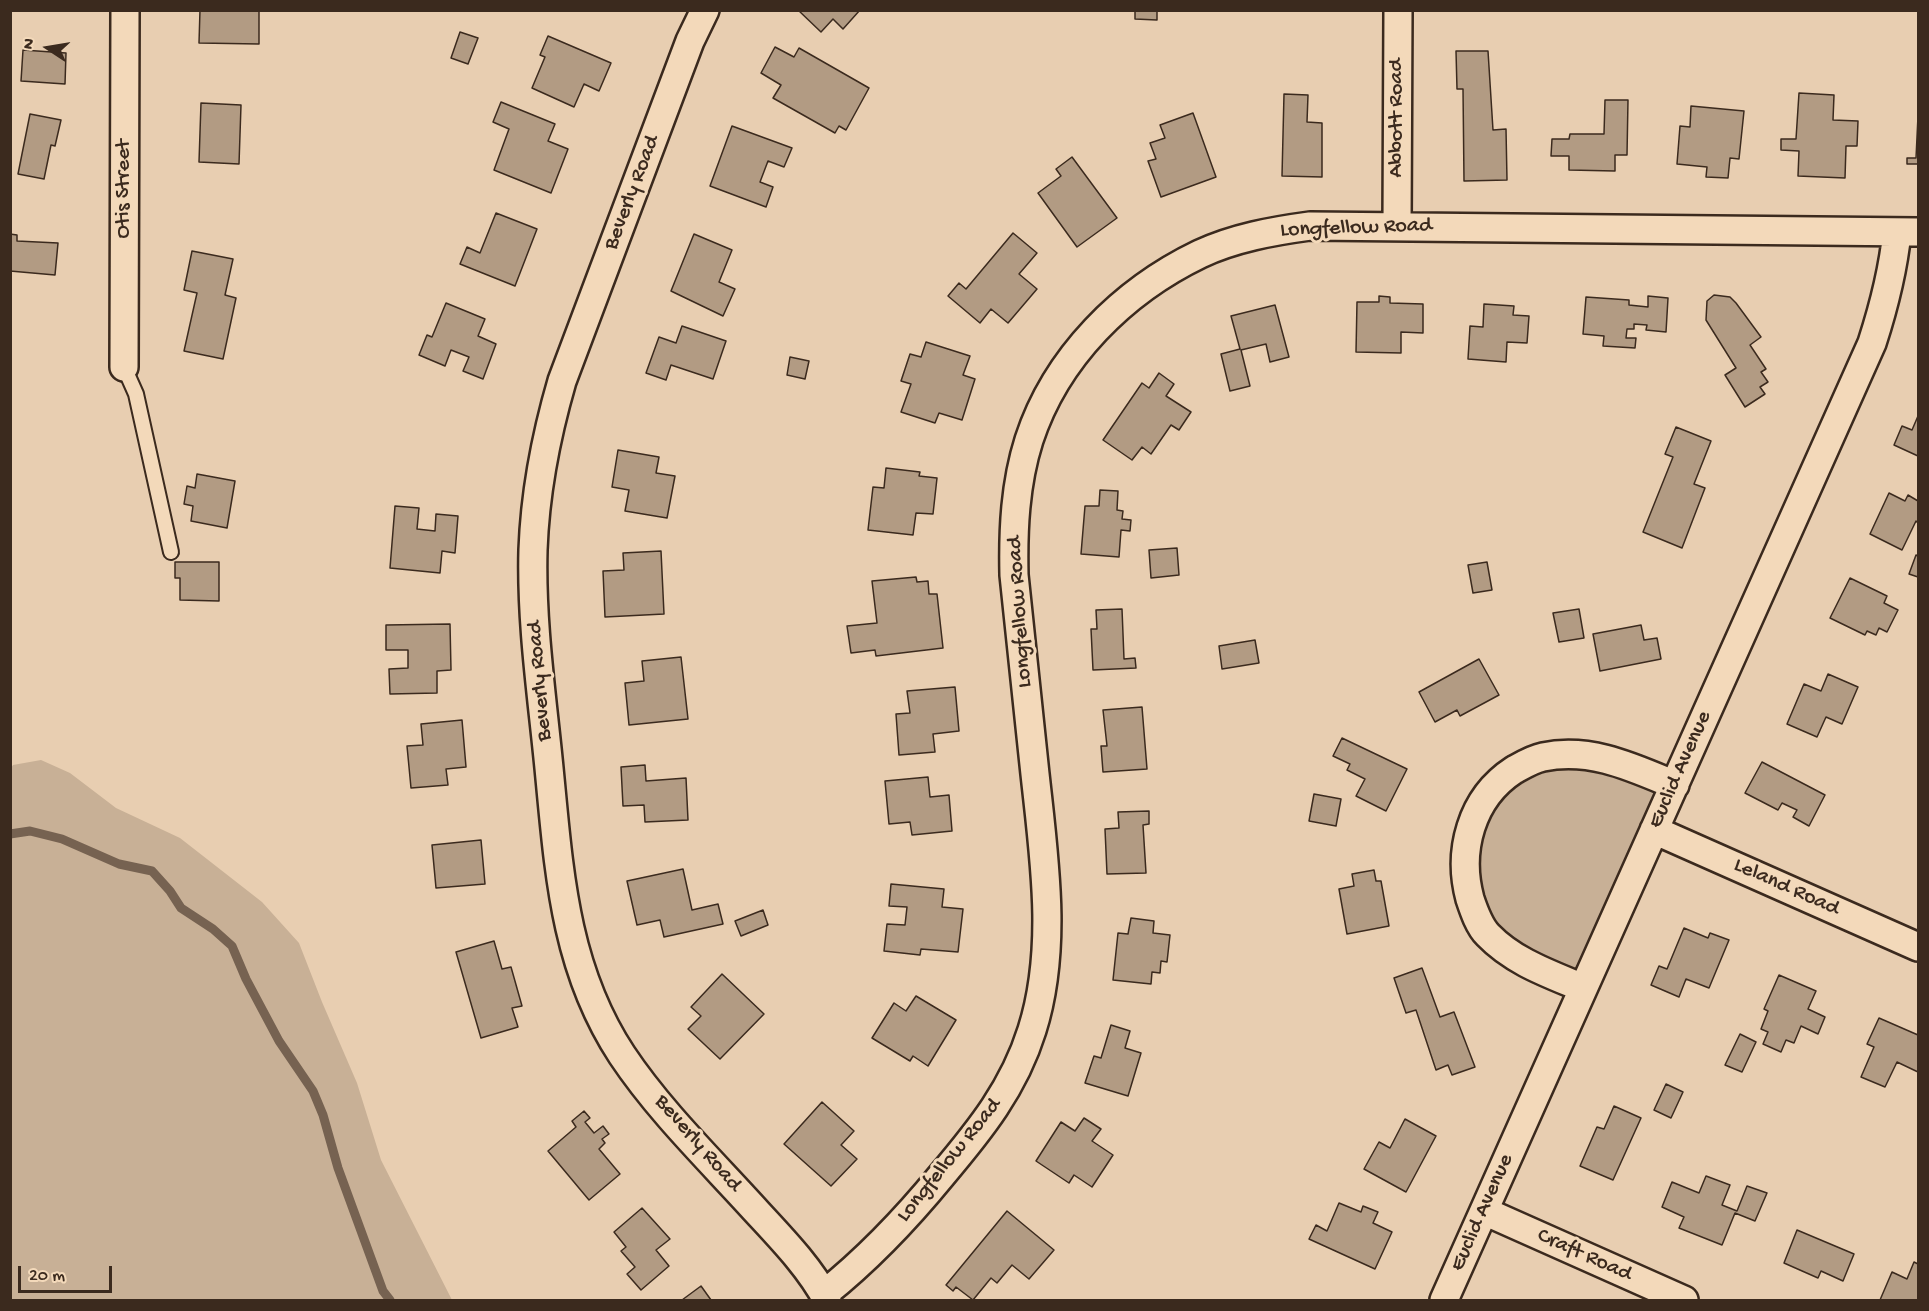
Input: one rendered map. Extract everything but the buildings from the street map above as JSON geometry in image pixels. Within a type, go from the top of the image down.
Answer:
[{"type":"street","name":"Otis Street","points":[[124,367],[125,10]]},
{"type":"street","name":"Beverly Road","points":[[705,10],[690,41],[566,370],[550,421],[536,507],[534,540],[536,643],[561,884],[577,958],[589,994],[623,1057],[667,1112],[780,1237],[826,1297]]},
{"type":"street","name":"Abbott Road","points":[[1397,226],[1398,10]]},
{"type":"street","name":"Longfellow Road","points":[[826,1297],[911,1213],[978,1132],[1003,1097],[1020,1064],[1032,1029],[1041,994],[1045,955],[1045,886],[1014,575],[1014,541],[1021,469],[1029,439],[1042,407],[1062,373],[1110,315],[1139,291],[1201,253],[1267,232],[1310,226],[1908,232]]},
{"type":"street","name":"Euclid Avenue","points":[[1444,1300],[1872,343],[1908,232]]},
{"type":"street","points":[[1583,988],[1529,965],[1506,951],[1487,934],[1474,911],[1467,888],[1465,861],[1467,837],[1476,812],[1489,791],[1508,775],[1524,764],[1542,757],[1594,756],[1622,762],[1675,784]]},
{"type":"street","name":"Leland Road","points":[[1654,830],[1918,947]]},
{"type":"street","name":"Craft Road","points":[[1484,1211],[1684,1300]]},
{"type":"lane","points":[[124,367],[136,394],[171,552]]},
{"type":"shaded area","points":[[1542,757],[1675,785],[1583,988],[1529,965],[1474,911],[1476,812]]},
{"type":"shaded area","points":[[41,760],[70,773],[116,808],[180,838],[262,902],[299,943],[357,1083],[381,1160],[452,1300],[11,1300],[11,768],[13,765]]},
{"type":"waterway","points":[[10,834],[30,831],[62,839],[119,864],[152,871],[170,891],[181,908],[213,929],[232,946],[246,979],[279,1041],[313,1091],[323,1115],[338,1168],[383,1291],[390,1300]]}]
